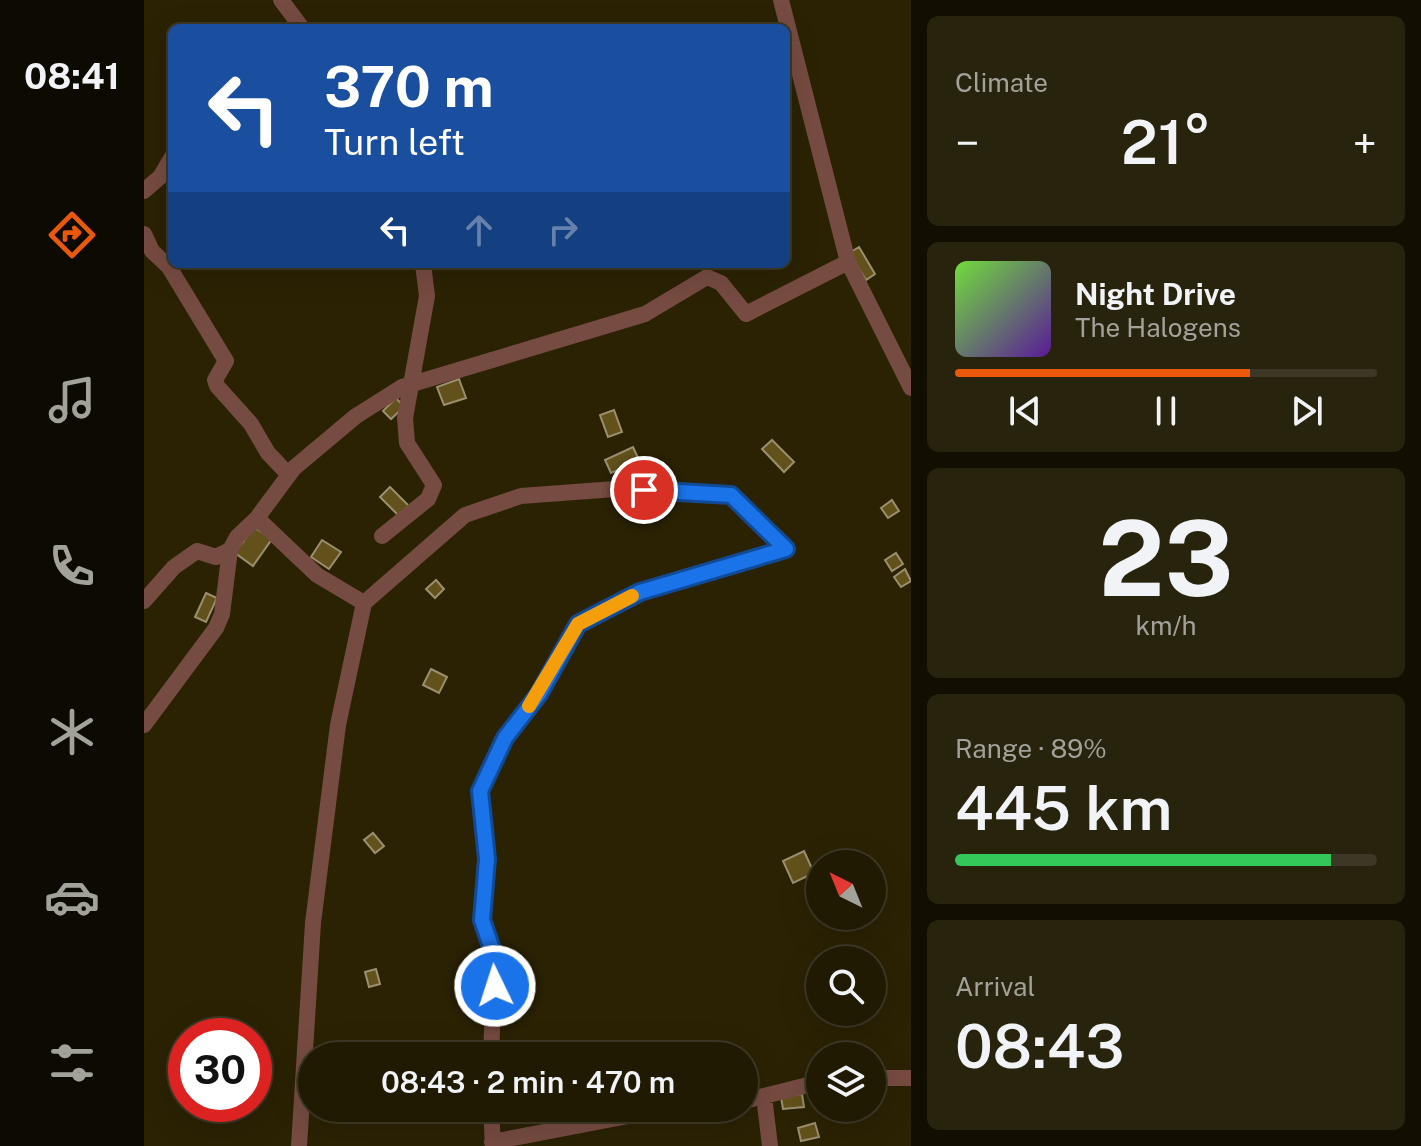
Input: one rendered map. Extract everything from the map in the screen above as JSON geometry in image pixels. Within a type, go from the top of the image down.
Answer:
[{"type":"street","points":[[281,0],[299,24]]},
{"type":"street","points":[[781,0],[787,24]]},
{"type":"street","points":[[790,35],[848,262],[911,388]]},
{"type":"street","points":[[144,191],[160,177],[168,164]]},
{"type":"street","points":[[144,234],[152,251],[168,266]]},
{"type":"street","points":[[144,725],[216,628],[222,614],[230,550],[237,537],[257,518],[289,475],[356,416],[402,387],[645,314],[707,277],[721,283],[746,314],[848,262]]},
{"type":"street","points":[[170,268],[226,361],[215,380],[217,386],[251,424],[268,453],[289,475]]},
{"type":"street","points":[[382,536],[428,499],[434,485],[407,443],[405,418],[414,383],[427,296],[424,268]]},
{"type":"street","points":[[299,1146],[315,907],[338,725],[364,603],[465,515],[521,496],[615,489],[731,495],[786,549],[640,592],[578,624],[539,694],[505,738],[480,791],[487,859],[482,920],[495,958],[492,1042]]},
{"type":"street","points":[[257,518],[317,575],[364,603]]},
{"type":"street","points":[[144,601],[151,581],[197,551],[216,557],[230,550]]},
{"type":"street","points":[[886,1078],[911,1078]]},
{"type":"street","points":[[758,1098],[806,1086]]},
{"type":"street","points":[[764,1096],[770,1146]]},
{"type":"street","points":[[491,1122],[492,1144],[611,1122]]},
{"type":"building","points":[[859,247],[875,274],[866,280],[849,253]]},
{"type":"building","points":[[459,379],[466,398],[444,405],[437,387]]},
{"type":"building","points":[[396,398],[404,407],[391,419],[383,411]]},
{"type":"building","points":[[614,410],[622,432],[608,437],[600,415]]},
{"type":"building","points":[[772,440],[794,462],[784,472],[762,449]]},
{"type":"building","points":[[633,447],[639,460],[611,473],[605,460]]},
{"type":"building","points":[[390,487],[409,506],[399,516],[380,497]]},
{"type":"building","points":[[892,500],[899,511],[888,518],[881,508]]},
{"type":"building","points":[[254,527],[272,539],[253,566],[235,553]]},
{"type":"building","points":[[322,540],[341,552],[329,569],[311,557]]},
{"type":"building","points":[[896,553],[903,564],[892,571],[885,560]]},
{"type":"building","points":[[905,569],[911,581],[901,587],[894,577]]},
{"type":"building","points":[[436,580],[444,589],[435,598],[426,589]]},
{"type":"building","points":[[206,593],[217,598],[206,622],[195,617]]},
{"type":"building","points":[[431,669],[447,677],[439,693],[423,685]]},
{"type":"building","points":[[373,833],[384,846],[375,853],[364,840]]},
{"type":"building","points":[[804,851],[806,877],[793,883],[783,861]]},
{"type":"building","points":[[376,969],[380,984],[369,987],[365,972]]},
{"type":"building","points":[[802,1094],[804,1107],[783,1109],[781,1097]]},
{"type":"building","points":[[815,1123],[819,1137],[801,1141],[798,1128]]},
{"type":"slow traffic","points":[[529,706],[539,694],[578,624],[632,596]]},
{"type":"route","points":[[495,986],[495,958],[482,920],[487,859],[480,791],[505,738],[539,694],[578,624],[640,592],[786,549],[731,495],[644,490]]}]
